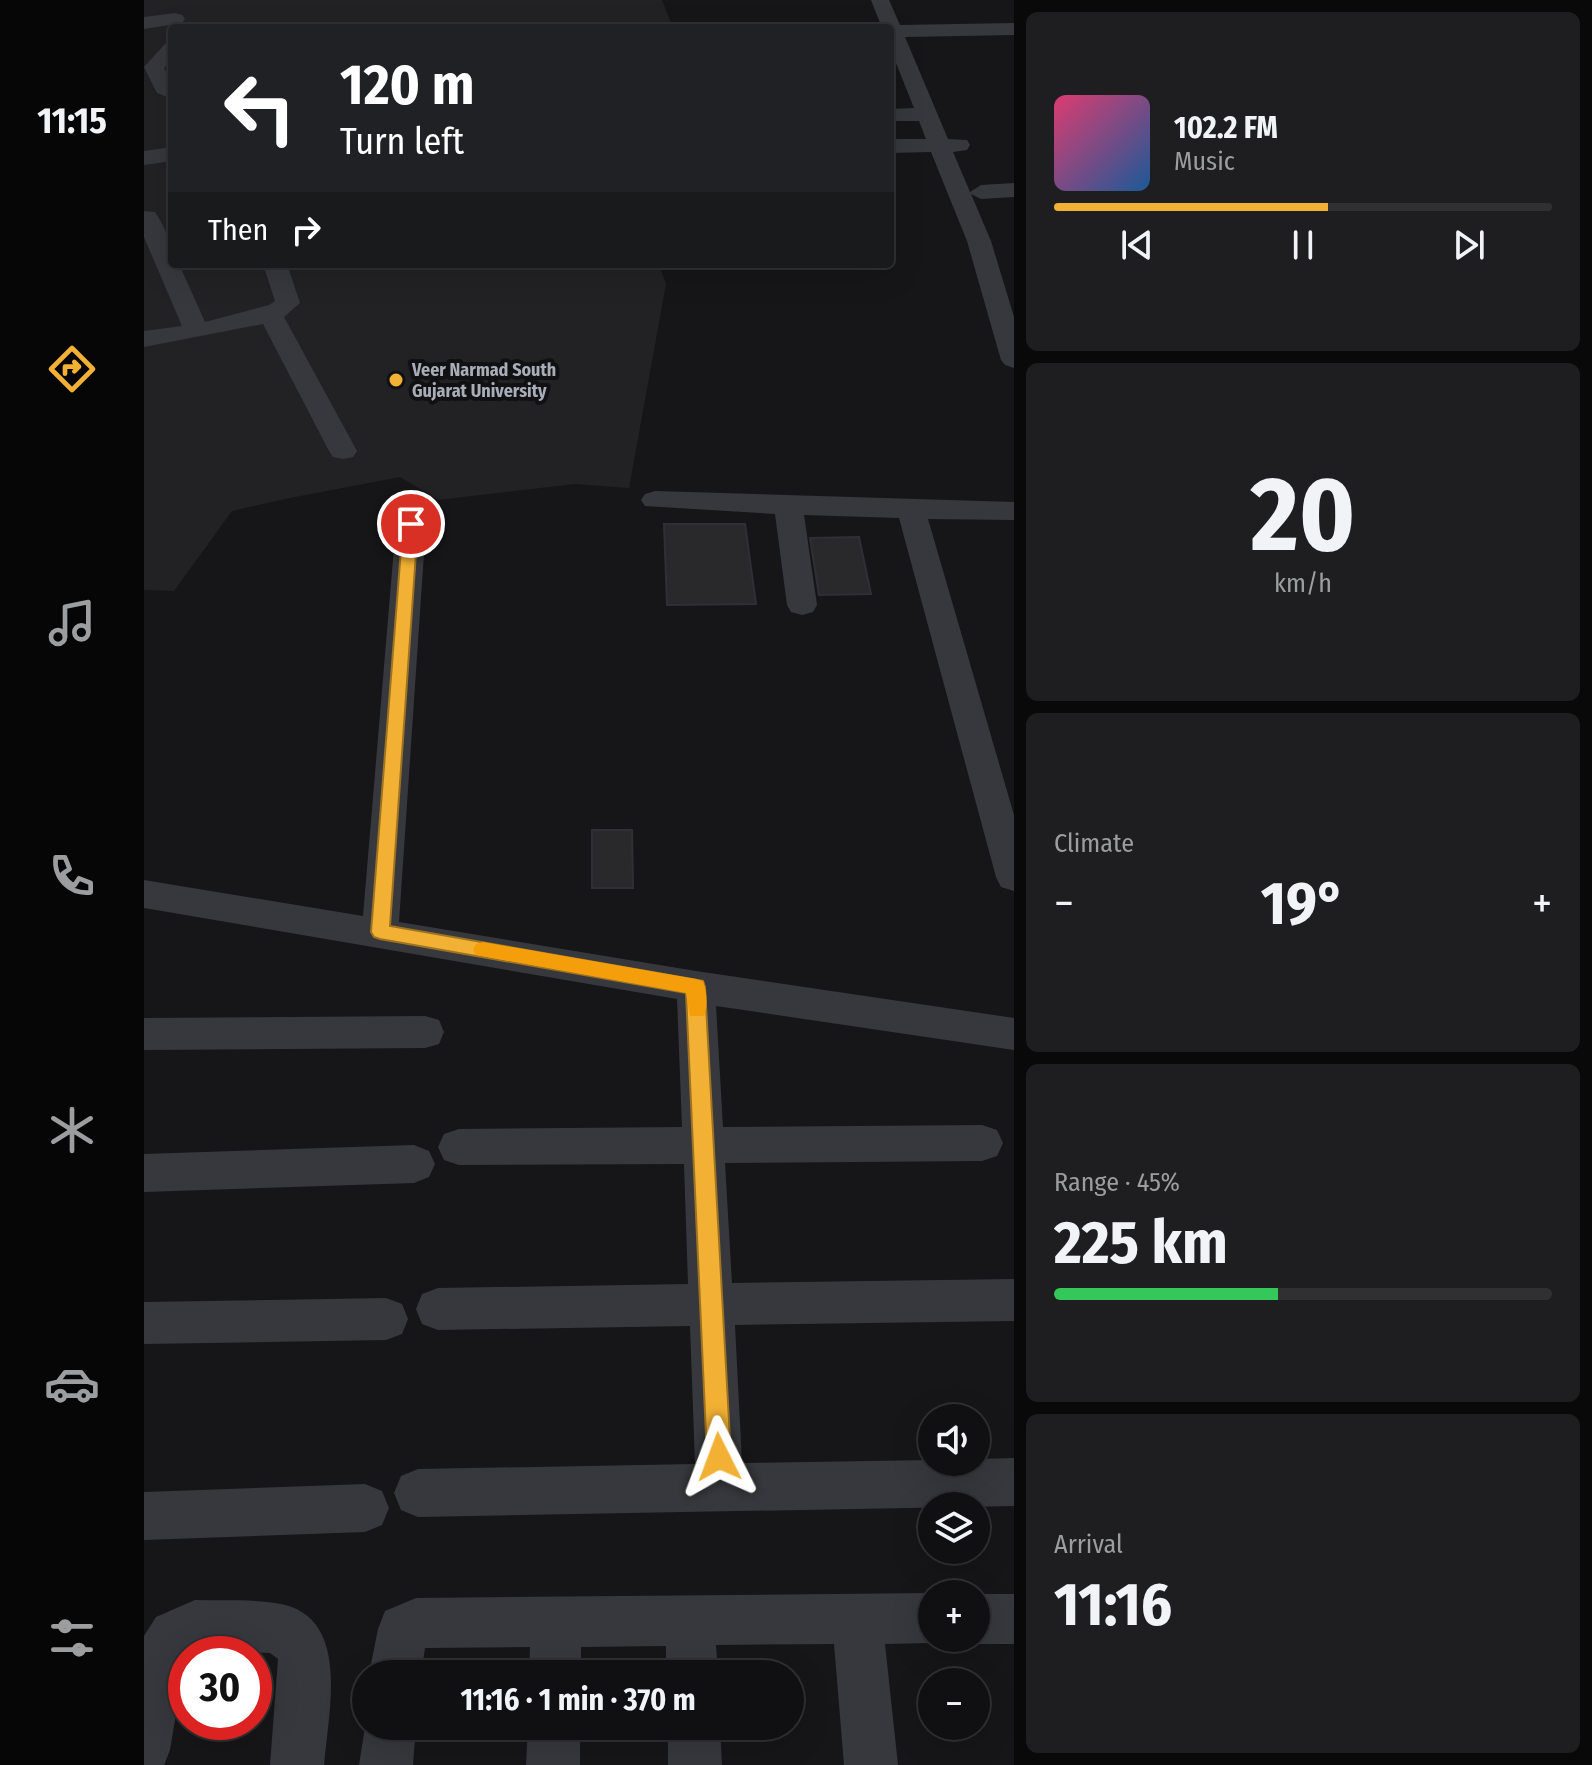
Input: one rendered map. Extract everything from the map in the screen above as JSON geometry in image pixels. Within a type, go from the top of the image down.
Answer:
[{"type":"street","points":[[144,23],[177,24],[168,0]]},
{"type":"street","points":[[880,0],[902,31],[948,145],[1014,360]]},
{"type":"street","points":[[900,0],[902,31],[896,57],[926,114],[981,192],[1001,239]]},
{"type":"street","points":[[902,31],[1014,29]]},
{"type":"street","points":[[168,52],[154,67],[164,89],[168,91]]},
{"type":"street","points":[[894,115],[926,114]]},
{"type":"street","points":[[894,146],[948,145]]},
{"type":"street","points":[[144,158],[168,155]]},
{"type":"street","points":[[981,192],[1014,190]]},
{"type":"street","points":[[147,217],[168,265]]},
{"type":"street","points":[[169,268],[196,330]]},
{"type":"street","points":[[144,339],[271,315],[288,303],[276,268]]},
{"type":"street","points":[[271,315],[343,451]]},
{"type":"street","points":[[655,500],[1014,511]]},
{"type":"street","points":[[788,506],[802,605]]},
{"type":"street","points":[[911,510],[1014,877]]},
{"type":"street","points":[[380,932],[411,524]]},
{"type":"street","points":[[144,894],[696,987],[1014,1034]]},
{"type":"street","points":[[696,987],[720,1487]]},
{"type":"street","points":[[144,1034],[425,1032]]},
{"type":"street","points":[[459,1147],[982,1143]]},
{"type":"street","points":[[144,1173],[414,1164]]},
{"type":"street","points":[[438,1309],[1014,1300]]},
{"type":"street","points":[[144,1323],[386,1319]]},
{"type":"street","points":[[418,1493],[1014,1482]]},
{"type":"street","points":[[144,1516],[365,1508]]},
{"type":"street","points":[[857,1618],[871,1765]]},
{"type":"street","points":[[397,1660],[403,1629],[416,1623],[918,1618]]},
{"type":"street","points":[[990,1619],[1014,1619]]},
{"type":"street","points":[[690,1621],[691,1660]]},
{"type":"street","points":[[555,1660],[556,1624]]},
{"type":"street","points":[[144,1750],[158,1660],[174,1635],[195,1625],[278,1628],[303,1646],[305,1674],[297,1765]]},
{"type":"street","points":[[386,1765],[389,1740]]},
{"type":"street","points":[[553,1765],[554,1740]]},
{"type":"street","points":[[694,1740],[695,1765]]},
{"type":"shaded area","name":"Veer Narmad South Gujarat University","points":[[144,0],[662,0],[671,24],[168,24],[168,268],[660,268],[666,284],[629,488],[575,484],[438,500],[400,477],[285,499],[232,511],[174,591],[144,590]]},
{"type":"building","points":[[664,524],[745,524],[756,604],[667,605]]},
{"type":"building","points":[[859,537],[871,594],[819,595],[810,538]]},
{"type":"building","points":[[592,830],[632,830],[633,888],[592,888]]},
{"type":"slow traffic","points":[[483,950],[696,987],[697,1010]]},
{"type":"place","name":"Veer Narmad South Gujarat University","points":[[396,380]]},
{"type":"route","points":[[411,524],[380,932],[696,987],[719,1457]]}]
